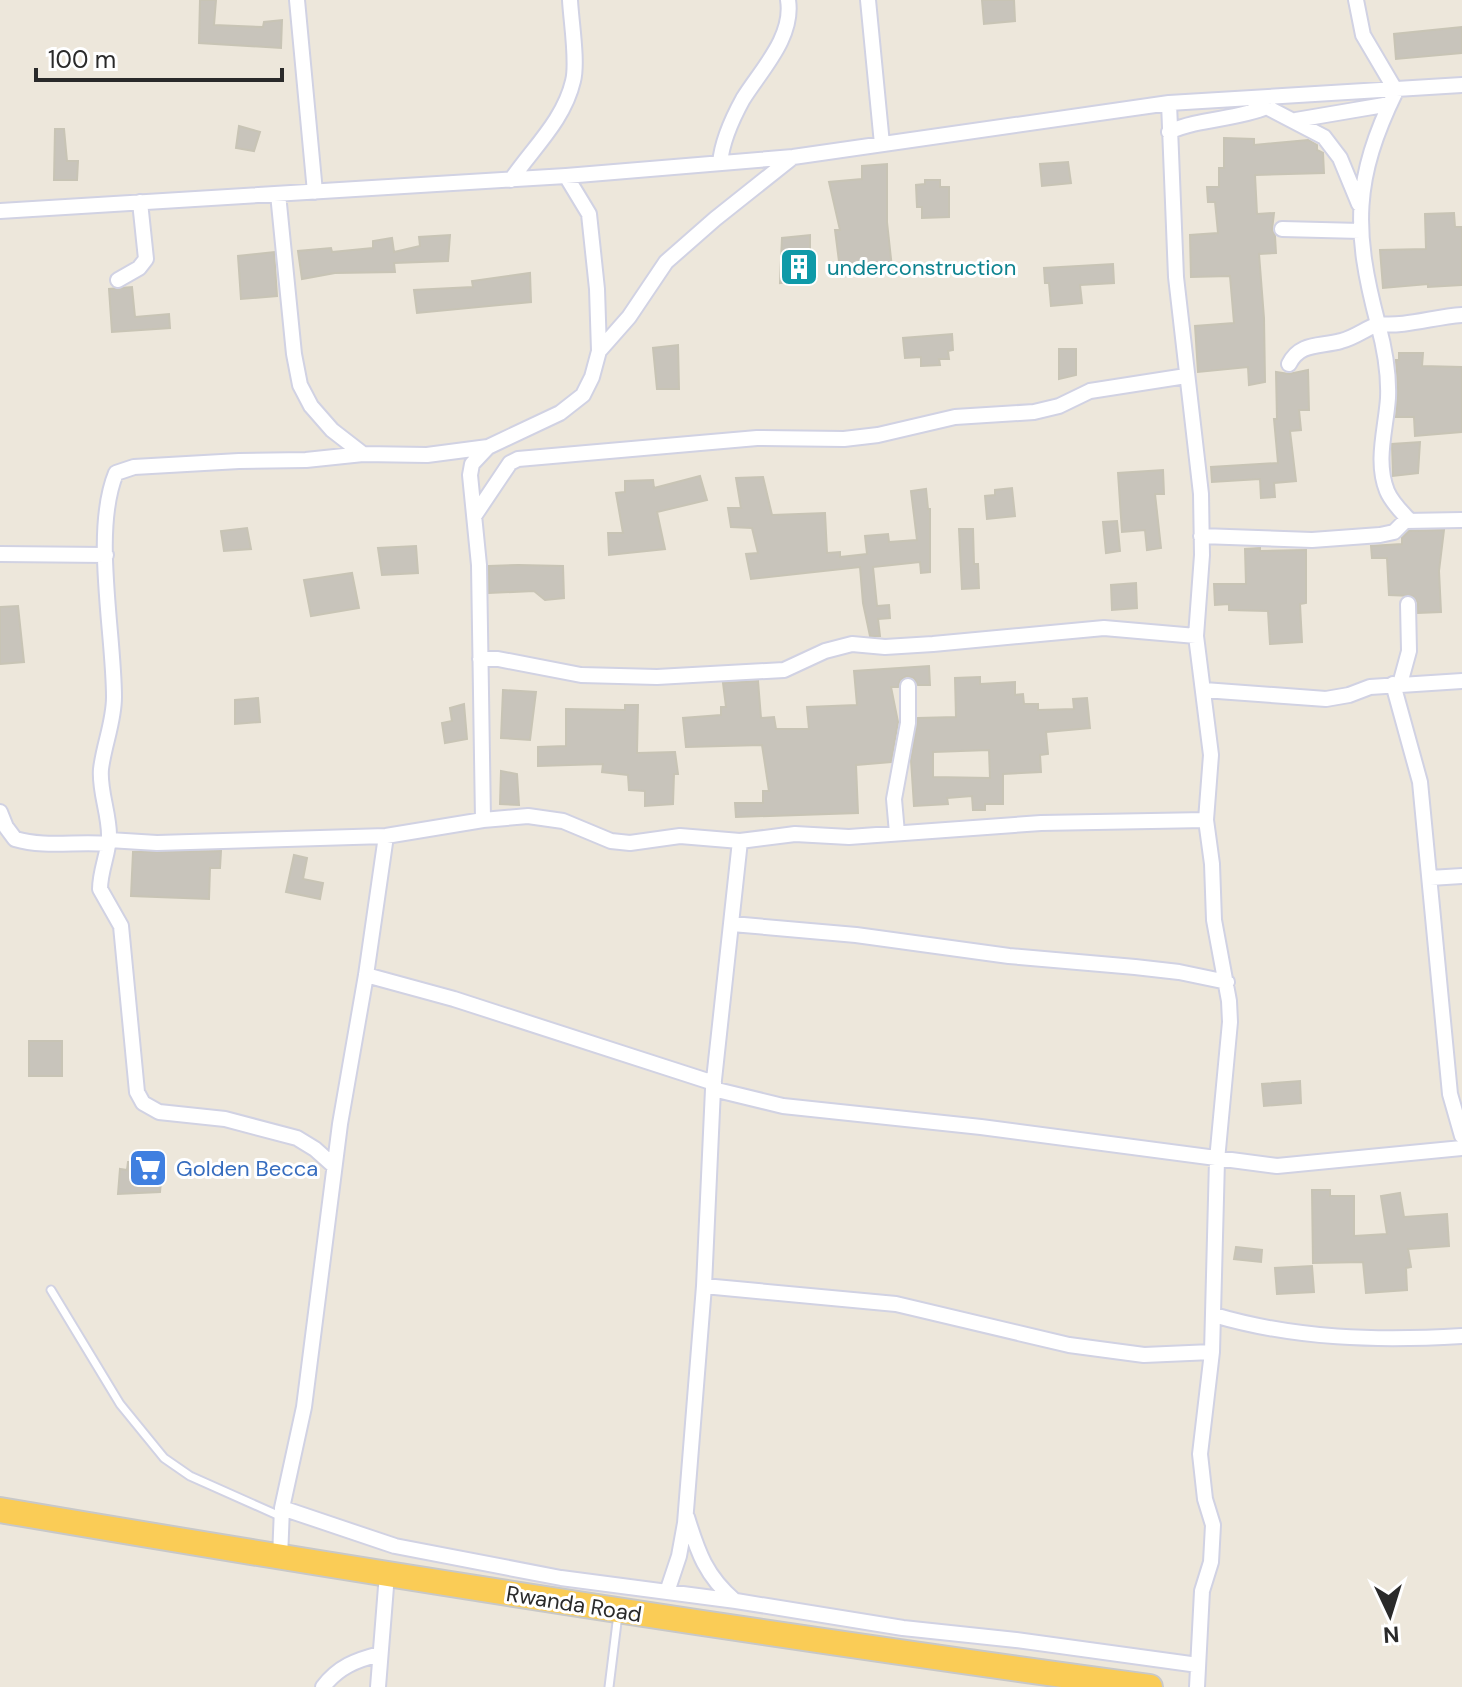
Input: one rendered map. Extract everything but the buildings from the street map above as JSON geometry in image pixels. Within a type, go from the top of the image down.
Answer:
[{"type":"highway","name":"Rwanda Road","points":[[0,1510],[619,1611],[1150,1687]]},
{"type":"street","points":[[297,0],[315,192]]},
{"type":"street","points":[[511,180],[552,128],[574,79],[570,0]]},
{"type":"street","points":[[720,163],[721,150],[734,117],[784,30],[789,17],[788,0]]},
{"type":"street","points":[[868,0],[882,144]]},
{"type":"street","points":[[1356,0],[1363,35],[1393,97]]},
{"type":"street","points":[[1294,120],[1462,85]]},
{"type":"street","points":[[0,211],[511,180],[793,157],[1169,103],[1248,97],[1393,97]]},
{"type":"street","points":[[1248,97],[1324,137],[1333,146],[1360,204]]},
{"type":"street","points":[[1393,97],[1375,134],[1364,177],[1360,204],[1361,231],[1370,294],[1382,340],[1388,394],[1382,452],[1383,476],[1394,502],[1410,521]]},
{"type":"street","points":[[1169,103],[1176,277],[1201,494],[1200,609],[1196,636],[1211,755],[1206,820],[1212,864],[1214,920],[1227,982],[1230,1022],[1217,1160],[1212,1352],[1200,1454],[1205,1499],[1213,1525],[1211,1562],[1202,1591],[1197,1687]]},
{"type":"street","points":[[1169,132],[1192,123],[1236,118],[1267,107]]},
{"type":"street","points":[[599,351],[629,317],[666,262],[793,157]]},
{"type":"street","points":[[334,1166],[297,1138],[225,1119],[159,1112],[143,1103],[137,1092],[121,926],[100,889],[109,842],[101,768],[113,721],[114,697],[105,529],[112,481],[122,469],[306,460],[363,454],[427,455],[488,447],[560,413],[583,395],[599,351],[597,289],[589,214],[566,176]]},
{"type":"street","points":[[278,194],[294,354],[300,385],[311,406],[332,430],[363,454]]},
{"type":"street","points":[[118,280],[139,268],[146,259],[140,202]]},
{"type":"street","points":[[1282,229],[1361,231]]},
{"type":"street","points":[[1289,364],[1299,350],[1344,341],[1378,324],[1392,325],[1462,315]]},
{"type":"street","points":[[475,515],[510,463],[518,459],[742,439],[844,439],[878,435],[955,417],[1034,412],[1059,406],[1090,391],[1186,376]]},
{"type":"street","points":[[483,820],[479,565],[470,475],[472,464],[488,447]]},
{"type":"street","points":[[1201,536],[1312,540],[1380,535],[1394,532],[1402,523],[1410,521],[1462,520]]},
{"type":"street","points":[[0,554],[106,555]]},
{"type":"street","points":[[1408,604],[1409,651],[1396,684],[1420,782],[1450,1094],[1462,1136]]},
{"type":"street","points":[[480,659],[498,659],[581,675],[657,677],[784,670],[825,651],[852,644],[885,647],[933,644],[1104,628],[1196,636]]},
{"type":"street","points":[[1204,690],[1326,699],[1370,687],[1462,681]]},
{"type":"street","points":[[897,833],[894,799],[908,723],[908,686]]},
{"type":"street","points":[[0,812],[15,839],[38,845],[386,836],[483,820],[547,817],[611,841],[630,843],[680,836],[740,841],[795,834],[849,837],[1041,823],[1206,820]]},
{"type":"street","points":[[280,1558],[282,1512],[304,1407],[334,1166],[386,836]]},
{"type":"street","points":[[667,1592],[679,1556],[686,1514],[704,1286],[714,1086],[740,841]]},
{"type":"street","points":[[1430,878],[1462,876]]},
{"type":"street","points":[[732,924],[856,935],[1009,956],[1135,967],[1227,982]]},
{"type":"street","points":[[366,975],[454,999],[783,1106],[981,1127],[1277,1166],[1462,1148]]},
{"type":"street","points":[[704,1286],[896,1304],[1069,1345],[1129,1353],[1212,1352]]},
{"type":"street","points":[[1214,1315],[1254,1327],[1322,1337],[1462,1336]]},
{"type":"street","points":[[282,1512],[395,1546],[561,1578],[736,1601],[903,1628],[1198,1665]]},
{"type":"street","points":[[686,1514],[706,1569],[717,1585],[736,1601]]},
{"type":"street","points":[[378,1687],[387,1574]]},
{"type":"street","points":[[323,1687],[344,1666],[380,1654]]},
{"type":"lane","points":[[51,1290],[120,1404],[164,1458],[190,1476],[282,1512]]},
{"type":"lane","points":[[609,1687],[619,1611]]},
{"type":"place","name":"underconstruction","points":[[799,267]]},
{"type":"place","name":"Golden Becca","points":[[148,1168]]}]
